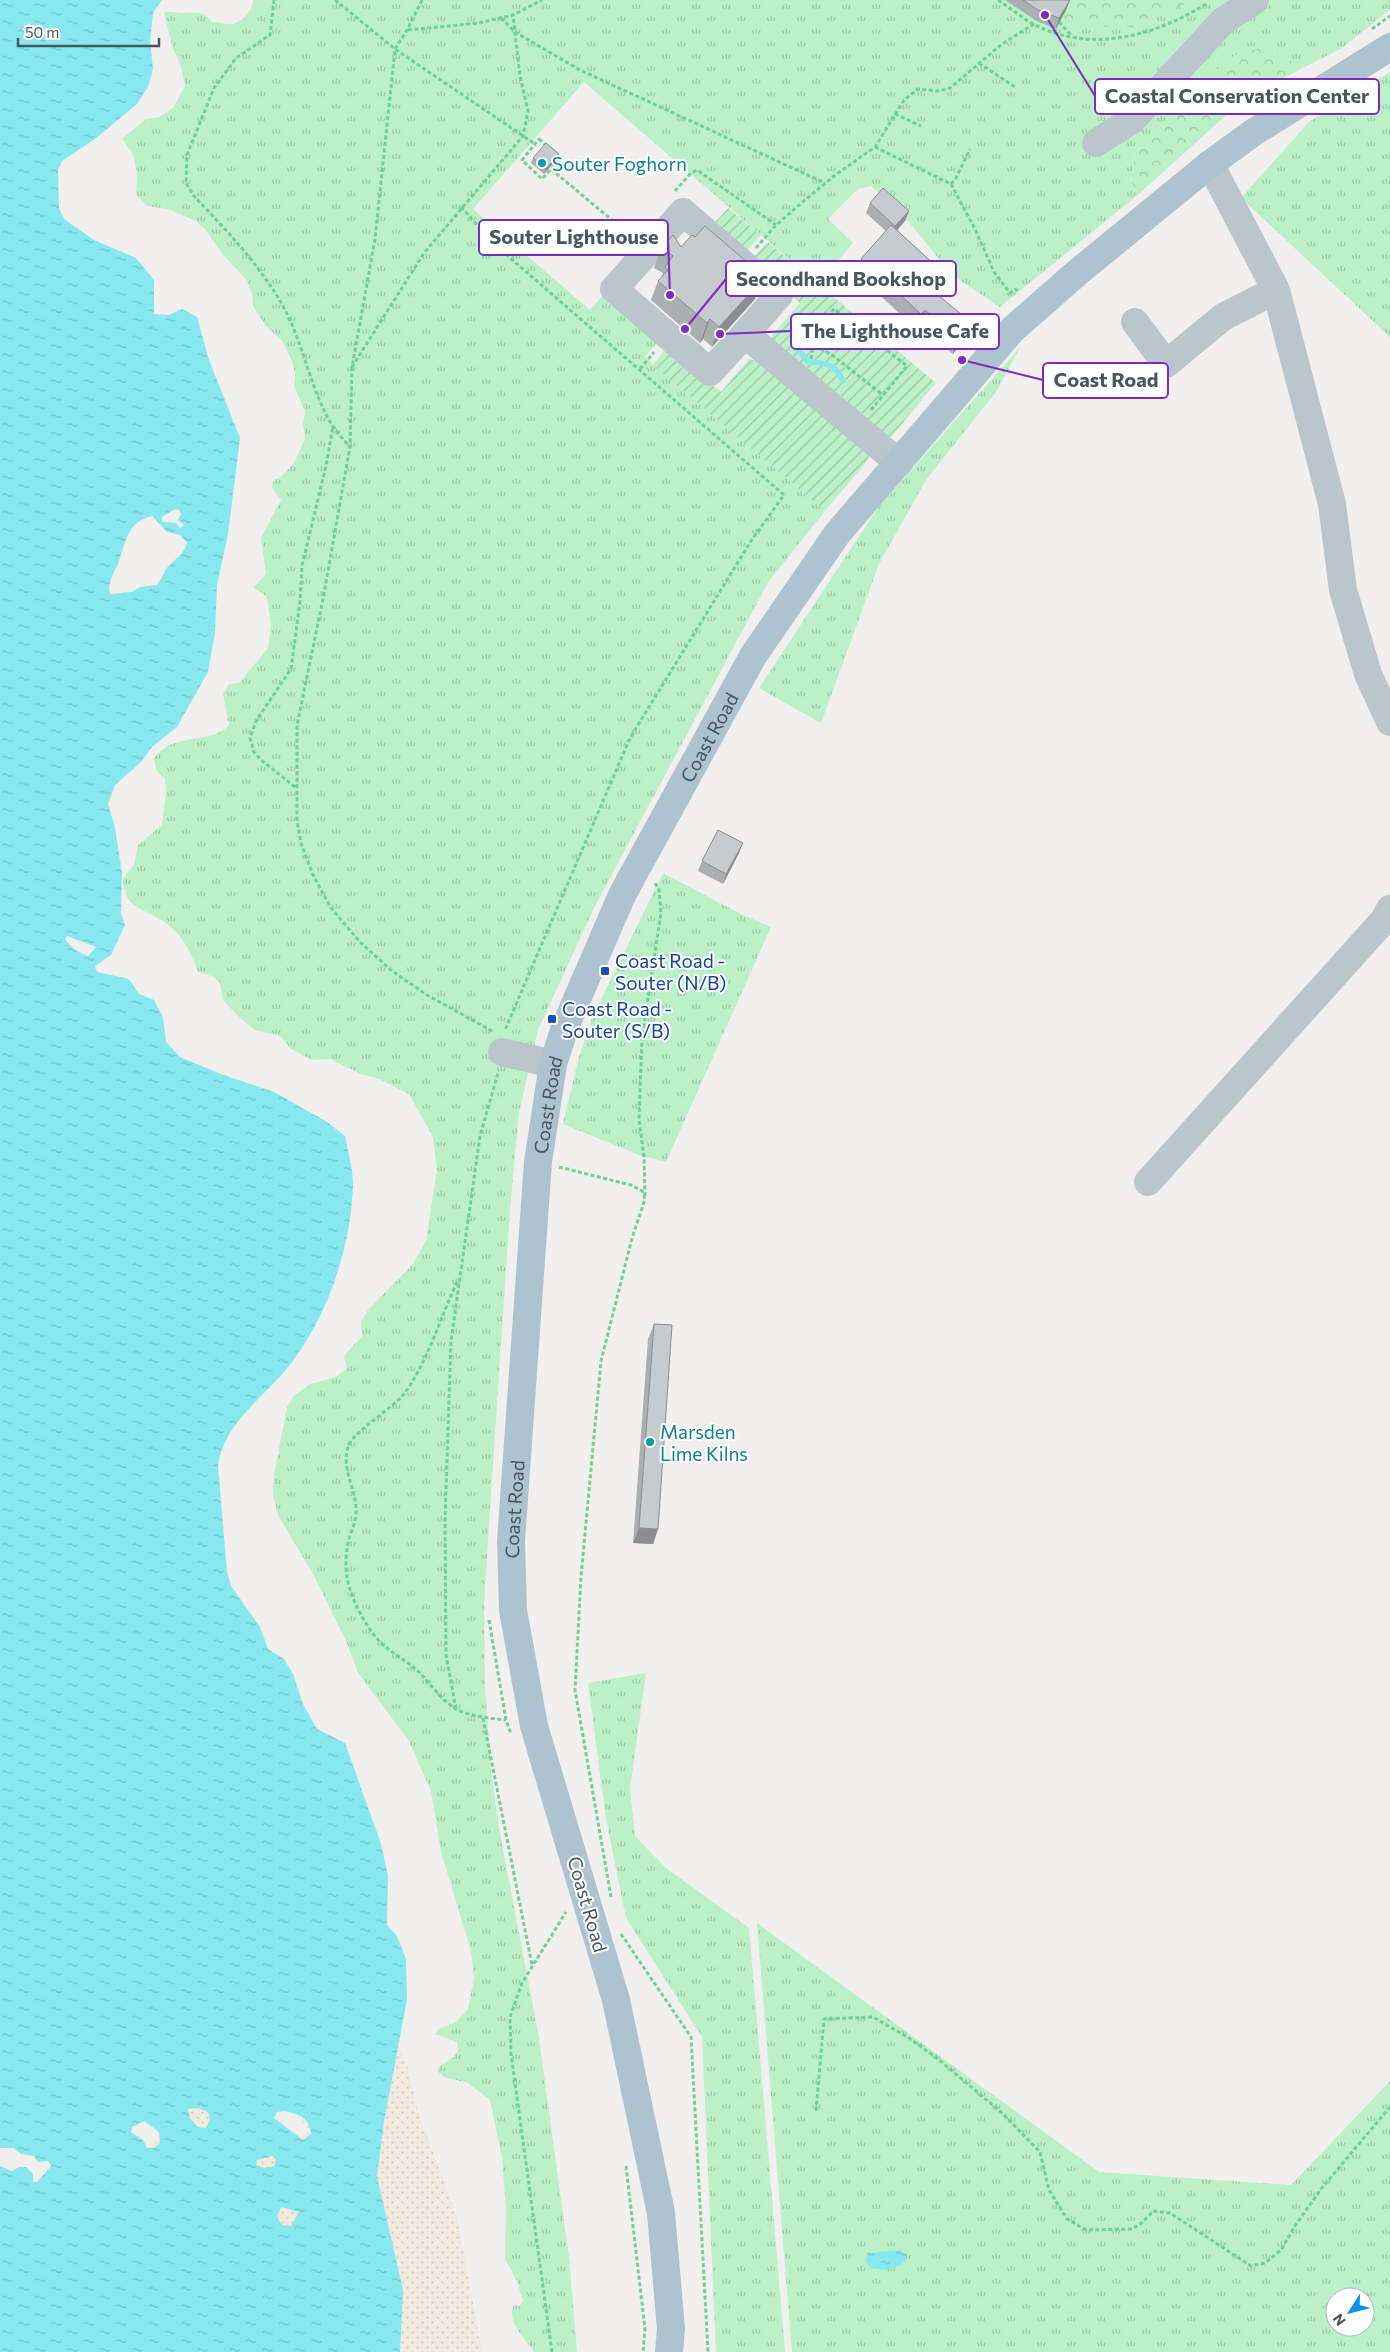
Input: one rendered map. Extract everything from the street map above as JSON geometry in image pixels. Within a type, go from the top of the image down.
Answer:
[{"type":"main road","name":"Coast Road","points":[[669,2352],[670,2329],[661,2213],[620,2020],[578,1868],[534,1726],[513,1610],[511,1541],[538,1162],[553,1064],[565,1027],[622,895],[753,656],[889,455],[1012,330],[1078,272],[1210,164],[1254,132],[1390,47]]},
{"type":"lane","points":[[1096,143],[1132,120],[1223,21],[1255,0]]},
{"type":"lane","points":[[1210,164],[1276,290],[1332,504],[1343,590],[1368,674],[1390,722]]},
{"type":"lane","points":[[683,212],[743,264],[779,295],[710,372],[614,290],[683,212]]},
{"type":"lane","points":[[1135,322],[1166,364],[1223,317],[1276,290]]},
{"type":"lane","points":[[745,334],[889,455]]},
{"type":"lane","points":[[1148,1182],[1384,920],[1390,909]]},
{"type":"lane","points":[[502,1052],[553,1064]]},
{"type":"path","points":[[274,0],[270,35],[236,58],[214,88],[187,155],[186,183],[193,195],[251,261],[284,306],[333,425],[350,447]]},
{"type":"path","points":[[335,0],[395,49],[535,144]]},
{"type":"path","points":[[422,0],[408,30],[395,49],[375,239],[352,367],[350,447],[324,599],[297,725],[297,821],[301,843],[313,875],[331,908],[360,942],[392,970],[427,994],[502,1037],[630,738],[751,541],[784,495],[494,244],[461,207]]},
{"type":"path","points":[[408,30],[479,23],[502,18],[513,15],[542,0]]},
{"type":"path","points":[[998,0],[1034,24],[1072,36],[1101,40],[1131,38],[1162,28],[1212,0]]},
{"type":"path","points":[[352,367],[424,253],[523,136],[528,111],[520,76],[513,15]]},
{"type":"path","points":[[502,18],[515,32],[580,70],[825,183]]},
{"type":"path","points":[[1059,22],[1072,36]]},
{"type":"path","points":[[743,264],[776,225],[825,183],[875,147],[904,100],[918,89],[938,91],[950,88],[1002,44],[1034,24]]},
{"type":"path","points":[[979,64],[1015,87]]},
{"type":"path","points":[[895,114],[922,126]]},
{"type":"path","points":[[540,139],[561,158],[542,179],[522,160],[535,144],[540,139]]},
{"type":"path","points":[[875,147],[950,184],[994,272],[1010,294],[1016,289],[1022,298]]},
{"type":"path","points":[[950,184],[956,178],[970,149]]},
{"type":"path","points":[[551,169],[632,237]]},
{"type":"path","points":[[883,395],[832,354],[806,341],[834,309],[907,366],[883,395],[868,413],[873,417],[889,455]]},
{"type":"path","points":[[811,357],[813,346]]},
{"type":"path","points":[[296,787],[261,760],[254,752],[250,738],[256,721],[291,669],[300,602],[302,566],[326,466],[333,425]]},
{"type":"path","points":[[612,1906],[575,1690],[581,1578],[601,1361],[632,1238],[645,1199],[644,1158],[639,1119],[642,1037],[661,913],[659,890],[640,862]]},
{"type":"path","points":[[456,1709],[446,1655],[445,1519],[450,1341],[480,1136],[501,1062],[502,1052]]},
{"type":"path","points":[[538,1162],[631,1185],[642,1191],[645,1199]]},
{"type":"path","points":[[458,1279],[417,1371],[404,1393],[389,1410],[357,1434],[350,1443],[347,1453],[347,1468],[356,1514],[348,1542],[346,1575],[349,1589],[373,1634],[386,1648],[410,1663],[456,1709],[483,1718],[506,1720]]},
{"type":"path","points":[[483,1718],[532,1966]]},
{"type":"path","points":[[552,2352],[511,2054],[510,2017],[522,1983],[566,1911],[569,1921]]},
{"type":"path","points":[[616,1926],[691,2037],[708,2352]]},
{"type":"path","points":[[816,2111],[824,2019],[873,2017],[909,2038],[938,2059],[1001,2112],[1040,2152],[1049,2190],[1067,2219],[1086,2230],[1132,2229],[1143,2222],[1153,2211],[1170,2213],[1251,2266],[1265,2263],[1281,2250],[1321,2189],[1390,2107]]},
{"type":"path","points":[[625,2156],[645,2330],[643,2352]]},
{"type":"green space","points":[[253,0],[1390,0],[1390,10],[1342,48],[1301,69],[1282,53],[1259,48],[1234,56],[1190,93],[1135,153],[1131,182],[1139,194],[1000,307],[952,275],[909,222],[871,186],[858,189],[828,219],[853,243],[818,284],[584,82],[473,209],[590,310],[606,292],[660,339],[645,357],[825,511],[769,581],[595,906],[538,1030],[519,1112],[510,1209],[484,1605],[485,1687],[491,1770],[499,1828],[539,2038],[569,2258],[577,2352],[534,2352],[515,2325],[512,2318],[513,2305],[520,2306],[523,2301],[517,2281],[505,2259],[506,2209],[502,2158],[490,2100],[468,2083],[444,2077],[438,2072],[439,2067],[454,2057],[458,2051],[457,2042],[435,2034],[439,2029],[456,2022],[468,2009],[474,1979],[471,1951],[441,1852],[431,1791],[409,1741],[358,1673],[347,1643],[313,1574],[278,1515],[273,1495],[274,1475],[287,1407],[293,1397],[310,1384],[333,1378],[347,1369],[344,1356],[362,1336],[361,1322],[368,1310],[413,1264],[426,1241],[437,1170],[433,1137],[409,1094],[379,1079],[361,1074],[330,1059],[312,1060],[291,1049],[280,1036],[255,1030],[223,1000],[220,983],[214,977],[198,972],[190,952],[178,934],[159,918],[131,903],[124,889],[123,878],[134,865],[138,845],[162,825],[166,792],[165,779],[156,770],[154,758],[163,749],[172,744],[213,735],[229,725],[223,693],[229,684],[239,683],[268,648],[271,625],[267,598],[263,593],[253,588],[266,574],[261,538],[281,500],[272,488],[273,481],[282,476],[294,463],[305,439],[303,425],[305,411],[294,386],[295,373],[292,361],[283,342],[265,325],[253,306],[252,294],[247,280],[223,255],[205,229],[194,220],[168,209],[147,206],[136,195],[137,174],[133,154],[122,139],[146,119],[160,117],[173,108],[185,86],[180,62],[173,49],[164,13],[200,13],[212,22],[233,24],[247,15]]},
{"type":"green space","points":[[1052,0],[1193,0],[1134,27],[1088,26],[1063,19],[1069,10]]},
{"type":"green space","points":[[1259,48],[1282,53],[1301,69],[1245,98],[1139,194],[1131,182],[1135,153],[1190,93],[1234,56]]},
{"type":"green space","points":[[1390,72],[1390,337],[1241,198],[1309,122]]},
{"type":"green space","points":[[728,208],[761,235],[743,255],[711,227]]},
{"type":"green space","points":[[768,242],[936,383],[891,437],[884,440],[775,345],[771,336],[800,303],[750,261]]},
{"type":"green space","points":[[668,346],[721,392],[749,359],[759,362],[869,455],[868,460],[825,511],[653,365]]},
{"type":"green space","points":[[1021,346],[996,392],[926,480],[879,564],[821,723],[759,688],[877,509]]},
{"type":"green space","points":[[663,873],[741,914],[771,927],[666,1162],[639,1155],[563,1124],[578,1060],[592,1018]]},
{"type":"green space","points":[[646,1673],[630,1789],[635,1836],[666,1868],[749,1928],[785,2352],[716,2352],[702,2037],[626,1918],[606,1819],[588,1683]]},
{"type":"green space","points":[[757,1923],[1099,2172],[1291,2185],[1390,2081],[1390,2352],[792,2352]]},
{"type":"sand","points":[[394,2035],[407,2065],[419,2115],[457,2217],[482,2352],[155,2352],[91,2200],[200,2103],[296,2143],[310,2130],[258,2075]]},
{"type":"water","points":[[0,0],[162,0],[153,13],[150,41],[153,69],[148,87],[137,104],[95,139],[62,161],[58,170],[59,208],[64,219],[94,240],[136,258],[154,280],[154,314],[169,315],[182,309],[197,317],[209,360],[240,438],[228,534],[217,585],[215,633],[208,672],[177,727],[152,747],[141,762],[115,785],[108,804],[115,828],[122,873],[121,913],[125,925],[111,955],[95,966],[97,972],[129,979],[139,994],[154,1000],[163,1017],[166,1042],[180,1057],[221,1074],[274,1092],[327,1122],[345,1136],[353,1185],[348,1232],[336,1278],[317,1322],[305,1343],[282,1375],[238,1422],[222,1449],[218,1465],[227,1572],[231,1586],[260,1627],[268,1649],[284,1659],[293,1674],[303,1704],[317,1729],[345,1743],[381,1844],[388,1876],[387,1925],[397,1936],[406,1959],[407,1999],[384,2122],[377,2176],[403,2290],[400,2352],[0,2352],[0,2166],[12,2171],[19,2167],[26,2167],[33,2174],[33,2182],[37,2182],[51,2166],[48,2161],[38,2162],[34,2156],[21,2154],[14,2148],[0,2148]],"holes":[[[175,509],[179,510],[181,514],[178,520],[184,525],[180,528],[176,523],[162,522],[162,517]],[[152,516],[167,532],[180,535],[187,543],[183,552],[170,564],[157,585],[140,587],[132,592],[110,594],[110,581],[126,539],[133,527]],[[67,936],[96,947],[88,956],[65,939]],[[198,2108],[208,2112],[210,2119],[206,2128],[198,2127],[190,2118],[188,2109]],[[285,2111],[300,2116],[306,2120],[311,2134],[303,2140],[274,2118],[277,2112]],[[144,2121],[159,2132],[160,2143],[154,2148],[147,2148],[143,2140],[131,2132],[132,2127]],[[272,2156],[276,2160],[274,2166],[265,2168],[256,2165],[257,2160]],[[281,2207],[299,2212],[291,2226],[282,2225],[277,2217]]]},
{"type":"water","points":[[900,2250],[906,2254],[906,2261],[893,2268],[870,2268],[866,2261],[867,2253]]},
{"type":"building","points":[[1023,0],[1070,0],[1059,18],[1038,10]]},
{"type":"building","name":"Souter Foghorn","points":[[546,143],[559,154],[546,169],[533,158]]},
{"type":"building","points":[[883,188],[909,211],[895,226],[870,203]]},
{"type":"building","points":[[891,225],[947,276],[933,291],[972,323],[958,339],[925,310],[921,314],[861,259]]},
{"type":"building","points":[[705,226],[755,269],[753,271],[762,280],[719,327],[710,319],[707,323],[658,281],[668,270],[665,267],[673,256],[661,248],[673,235],[681,247],[692,235],[695,237]]},
{"type":"building","points":[[718,830],[743,843],[726,874],[702,861]]},
{"type":"building","name":"Marsden Lime Kilns","points":[[654,1324],[672,1325],[658,1529],[639,1528]]},
{"type":"waterway","points":[[794,345],[808,362],[820,363],[833,368],[843,381]]},
{"type":"place","name":"Coastal Conservation Center","points":[[1045,15]]},
{"type":"place","name":"Souter Foghorn","points":[[542,163]]},
{"type":"place","name":"Souter Lighthouse","points":[[670,295]]},
{"type":"place","name":"Secondhand Bookshop","points":[[685,329]]},
{"type":"place","name":"The Lighthouse Cafe","points":[[720,334]]},
{"type":"place","name":"Coast Road","points":[[962,360]]},
{"type":"place","name":"Coast Road - Souter (N/B)","points":[[605,971]]},
{"type":"place","name":"Coast Road - Souter (S/B)","points":[[552,1019]]},
{"type":"place","name":"Marsden Lime Kilns","points":[[650,1442]]}]
